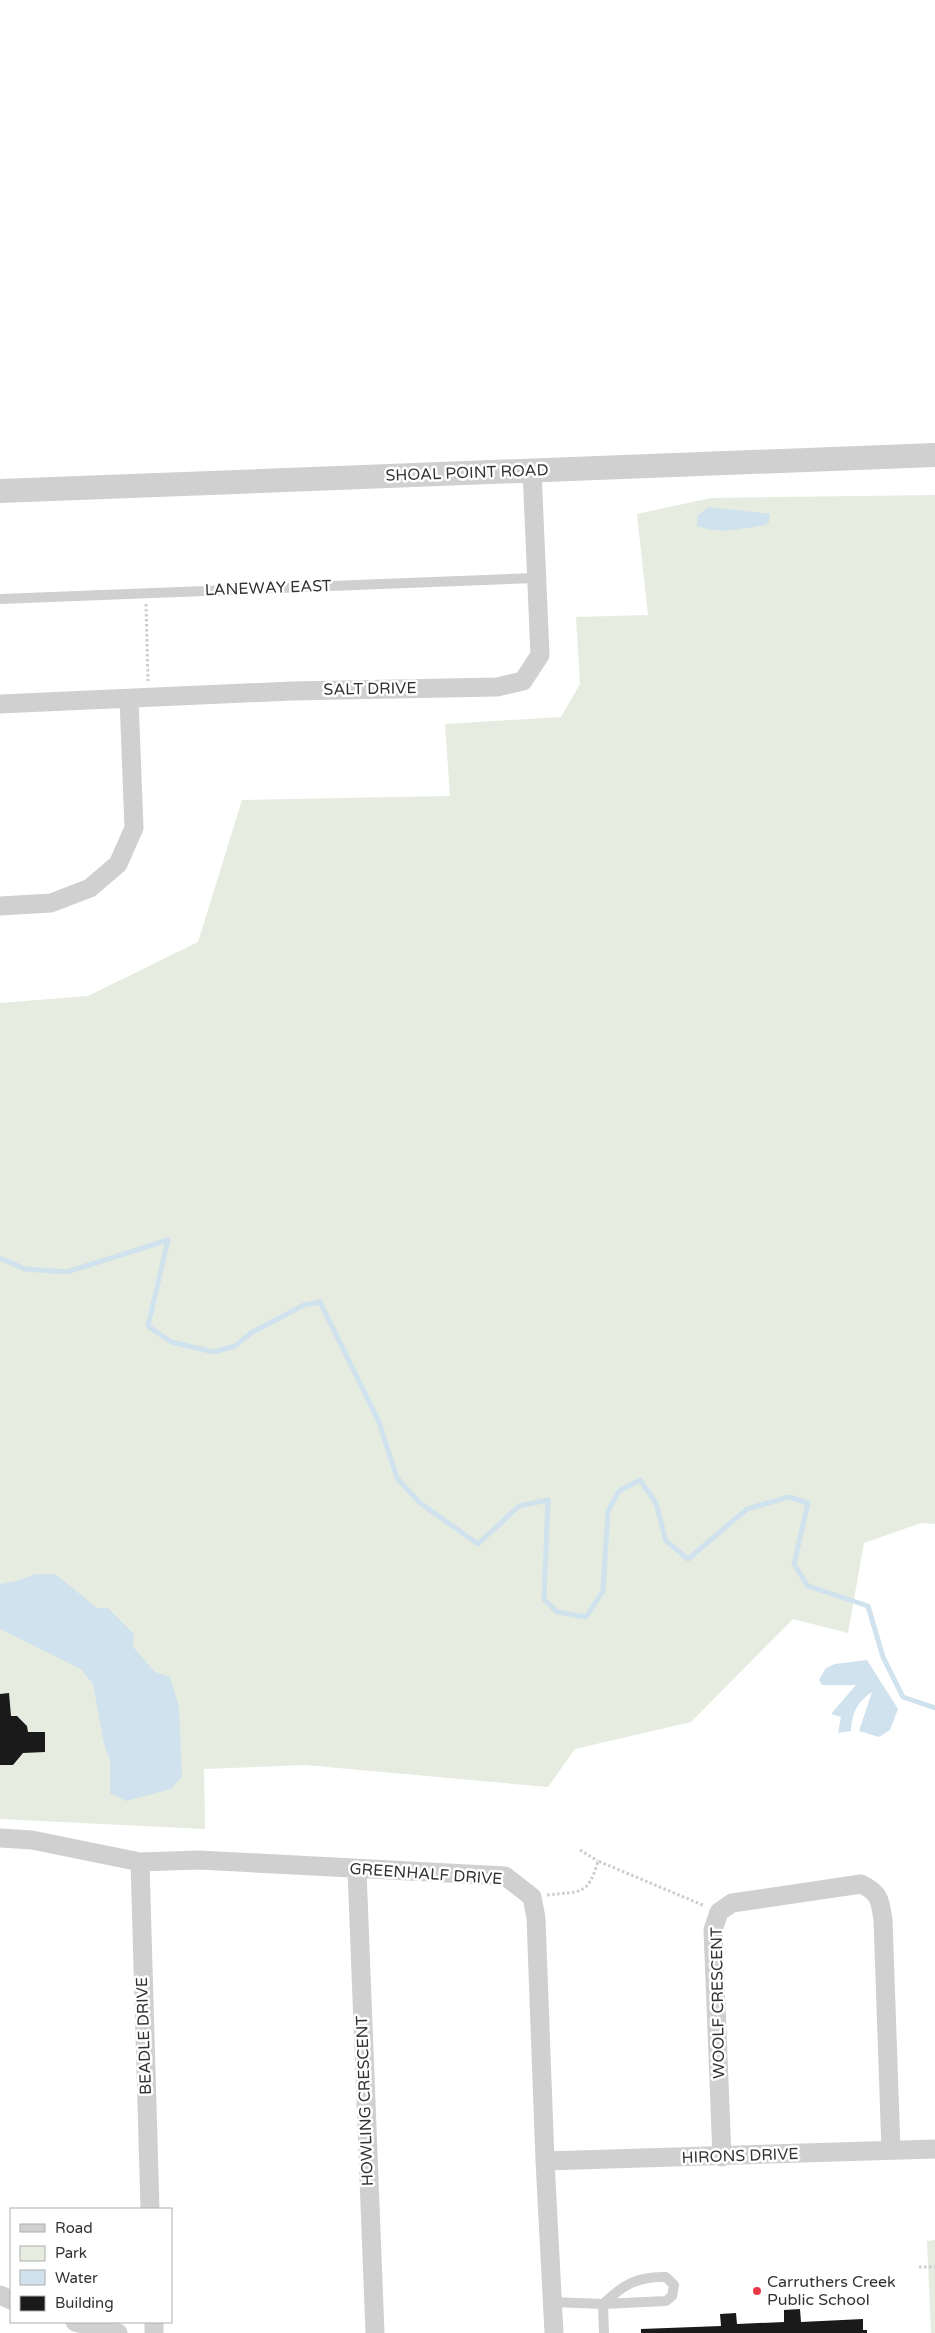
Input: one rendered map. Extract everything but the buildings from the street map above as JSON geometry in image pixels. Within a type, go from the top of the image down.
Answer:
[{"type":"street","name":"SHOAL POINT ROAD","points":[[0,491],[935,455]]},
{"type":"street","name":"SALT DRIVE","points":[[0,704],[292,691],[497,687],[523,681],[540,656],[532,470]]},
{"type":"street","points":[[0,906],[51,903],[90,888],[118,864],[134,828],[129,699]]},
{"type":"street","name":"GREENHALF DRIVE","points":[[0,1838],[32,1840],[140,1862],[199,1860],[357,1870],[505,1876],[532,1897]]},
{"type":"street","name":"BEADLE DRIVE","points":[[140,1862],[150,2208]]},
{"type":"street","name":"HOWLING CRESCENT","points":[[357,1870],[375,2333]]},
{"type":"street","name":"WOOLF CRESCENT","points":[[722,2157],[714,1930],[719,1912],[732,1903],[860,1884],[873,1890],[880,1901],[883,1920],[891,2150]]},
{"type":"street","points":[[532,1897],[536,1918],[545,2162],[554,2333]]},
{"type":"street","name":"HIRONS DRIVE","points":[[545,2162],[935,2149]]},
{"type":"street","points":[[79,2323],[118,2333]]},
{"type":"lane","name":"LANEWAY EAST","points":[[0,599],[536,578]]},
{"type":"lane","points":[[553,2302],[603,2304],[666,2301],[672,2296],[674,2285],[666,2277],[641,2278],[622,2286],[603,2304],[604,2333]]},
{"type":"path","points":[[146,593],[148,686]]},
{"type":"path","points":[[580,1850],[598,1860],[719,1912]]},
{"type":"path","points":[[532,1897],[578,1892],[592,1882],[598,1860]]},
{"type":"path","points":[[919,2267],[935,2267]]},
{"type":"green space","points":[[935,495],[935,1524],[921,1523],[864,1543],[848,1633],[793,1619],[691,1722],[575,1749],[548,1787],[305,1765],[204,1769],[205,1829],[0,1819],[0,1003],[88,996],[198,942],[242,800],[450,796],[445,724],[561,717],[580,684],[576,617],[648,615],[637,514],[711,498]]},
{"type":"green space","points":[[935,2240],[935,2333],[931,2333],[927,2241]]},
{"type":"water","points":[[709,507],[770,514],[769,522],[765,525],[731,530],[705,529],[697,526],[698,515]]},
{"type":"water","points":[[36,1574],[55,1574],[97,1608],[108,1608],[134,1634],[133,1647],[155,1672],[170,1677],[179,1706],[182,1777],[171,1789],[126,1801],[110,1793],[110,1760],[104,1744],[93,1684],[81,1669],[0,1629],[0,1584]]},
{"type":"water","points":[[867,1660],[898,1709],[890,1730],[879,1737],[859,1731],[872,1692],[856,1708],[851,1731],[838,1733],[841,1717],[831,1714],[856,1685],[822,1685],[819,1680],[826,1668],[835,1664]]},
{"type":"waterway","points":[[0,1258],[25,1269],[67,1272],[168,1240],[148,1326],[171,1342],[214,1352],[235,1346],[251,1333],[304,1305],[320,1302],[379,1422],[397,1478],[420,1503],[478,1544],[519,1506],[548,1500],[544,1599],[557,1612],[586,1617],[603,1591],[608,1511],[619,1491],[640,1480],[656,1503],[666,1541],[688,1559],[747,1509],[789,1497],[808,1503],[794,1564],[808,1586],[868,1606],[883,1657],[903,1697],[935,1708]]},
{"type":"place","name":"Carruthers Creek Public School","points":[[757,2291]]}]
